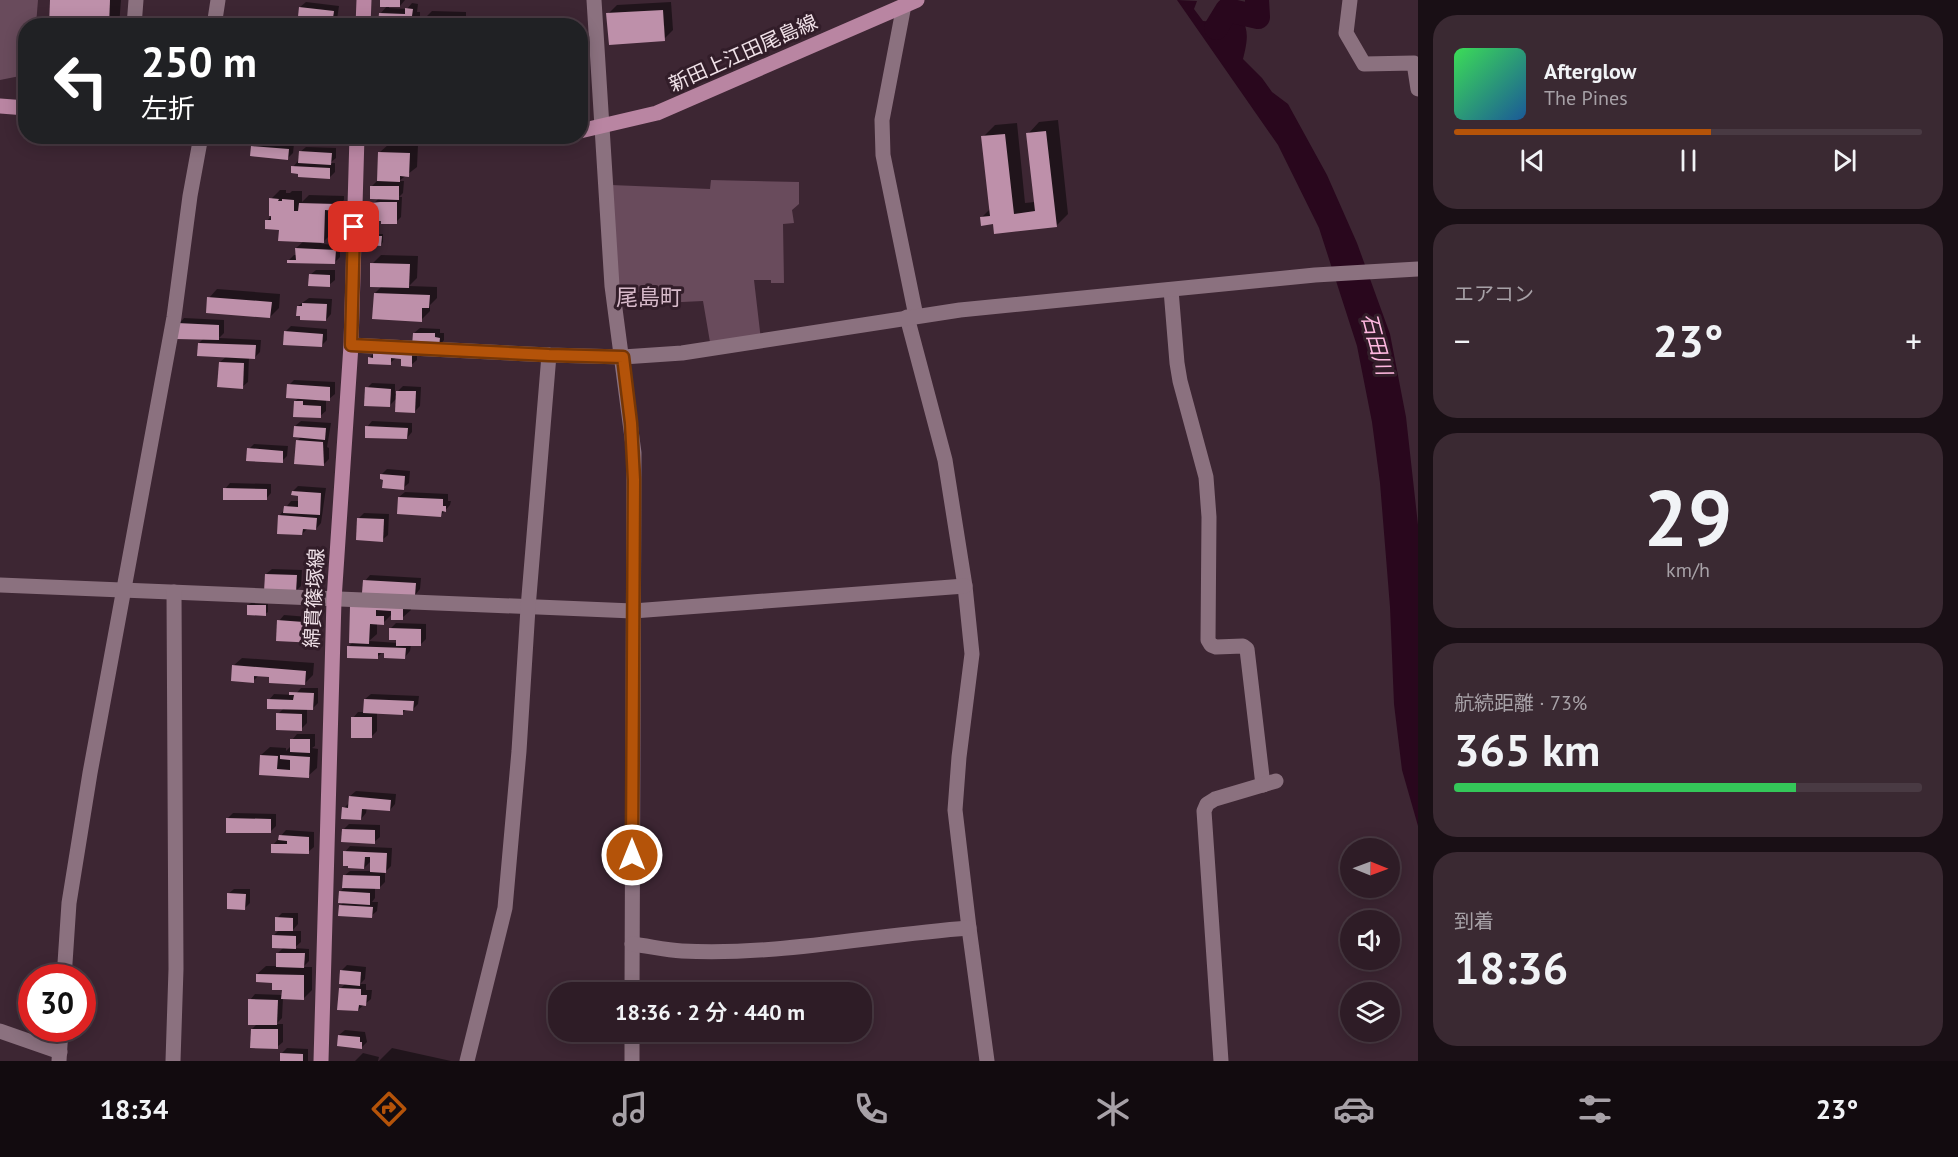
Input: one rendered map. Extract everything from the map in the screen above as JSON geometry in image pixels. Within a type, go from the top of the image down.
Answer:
[{"type":"main road","points":[[363,18],[364,0]]},
{"type":"main road","name":"新田上江田尾島線","points":[[588,130],[657,113],[911,3]]},
{"type":"main road","points":[[0,106],[18,107]]},
{"type":"main road","name":"綿貫篠塚線","points":[[321,1061],[334,600],[351,345],[357,144]]},
{"type":"street","points":[[135,18],[136,0]]},
{"type":"street","points":[[215,18],[218,0]]},
{"type":"street","points":[[594,0],[612,286],[634,453],[632,982]]},
{"type":"street","points":[[1350,0],[1346,33],[1364,64],[1414,63],[1418,89]]},
{"type":"street","points":[[911,3],[882,120],[883,155],[911,316],[945,460],[966,586],[972,654],[955,810],[987,1061]]},
{"type":"street","points":[[65,964],[69,903],[123,591],[174,317],[190,196],[200,144]]},
{"type":"street","points":[[351,345],[623,357],[682,353],[911,316],[1315,275],[1418,269]]},
{"type":"street","points":[[1171,290],[1180,381],[1206,477],[1209,517],[1208,640],[1216,647],[1243,646],[1247,649],[1269,783],[1215,799],[1207,804],[1204,811],[1221,1061]]},
{"type":"street","points":[[466,1061],[506,908],[549,355]]},
{"type":"street","points":[[0,585],[633,611],[966,586]]},
{"type":"street","points":[[173,1061],[176,969],[174,592]]},
{"type":"street","points":[[632,944],[681,951],[756,950],[969,928]]},
{"type":"street","points":[[0,1031],[59,1056]]},
{"type":"street","points":[[632,1042],[632,1061]]},
{"type":"shaded area","points":[[0,0],[38,0],[37,18],[18,18],[18,76],[0,80]]},
{"type":"shaded area","points":[[711,180],[799,182],[799,204],[792,210],[794,223],[783,224],[784,283],[754,280],[761,340],[711,348],[703,301],[661,303],[661,294],[618,290],[611,185],[710,189]]},
{"type":"water","name":"石田川","points":[[1177,0],[1197,1],[1194,9],[1203,21],[1213,22],[1212,12],[1222,0],[1225,0],[1242,20],[1247,33],[1243,59],[1272,92],[1288,104],[1327,175],[1357,243],[1390,334],[1406,417],[1418,525],[1418,826],[1402,770],[1394,704],[1390,607],[1380,483],[1372,422],[1357,346],[1319,228],[1278,145]]},
{"type":"building","points":[[50,0],[110,0],[109,18],[49,18]]},
{"type":"building","points":[[380,0],[400,0],[400,7],[380,7]]},
{"type":"building","points":[[299,7],[334,11],[333,18],[298,18]]},
{"type":"building","points":[[405,8],[413,9],[412,16],[415,18],[379,18],[379,13],[405,14]]},
{"type":"building","points":[[663,10],[665,41],[609,45],[606,13]]},
{"type":"building","points":[[425,16],[461,17],[461,18],[425,18]]},
{"type":"building","points":[[1046,131],[1057,227],[994,234],[993,224],[981,226],[980,217],[990,216],[981,136],[1005,134],[1014,214],[1035,211],[1026,133]]},
{"type":"building","points":[[251,146],[289,149],[288,160],[250,156]]},
{"type":"building","points":[[299,151],[332,153],[331,165],[298,163]]},
{"type":"building","points":[[378,152],[410,153],[409,177],[400,176],[400,182],[377,181]]},
{"type":"building","points":[[291,166],[330,168],[330,179],[298,177],[298,174],[291,173]]},
{"type":"building","points":[[370,186],[399,186],[399,200],[370,199]]},
{"type":"building","points":[[269,198],[279,199],[278,201],[294,200],[294,211],[298,211],[299,203],[336,204],[336,211],[325,210],[324,243],[278,241],[279,230],[265,229],[265,220],[271,220]]},
{"type":"building","points":[[397,202],[397,224],[381,224],[381,221],[371,221],[371,203]]},
{"type":"building","points":[[370,236],[382,236],[381,246],[369,245]]},
{"type":"building","points":[[295,248],[336,250],[335,264],[287,263],[287,260],[296,260]]},
{"type":"building","points":[[370,263],[410,264],[409,288],[370,287]]},
{"type":"building","points":[[309,274],[330,275],[330,287],[308,286]]},
{"type":"building","points":[[374,293],[430,295],[429,308],[422,308],[422,322],[372,319]]},
{"type":"building","points":[[207,297],[272,302],[270,318],[206,313]]},
{"type":"building","points":[[302,303],[327,304],[326,321],[300,320],[300,316],[296,316],[297,306],[302,306]]},
{"type":"building","points":[[177,323],[219,325],[219,340],[176,339]]},
{"type":"building","points":[[284,331],[323,334],[322,347],[283,345]]},
{"type":"building","points":[[413,333],[435,333],[435,337],[440,338],[439,347],[412,346]]},
{"type":"building","points":[[198,343],[256,345],[255,359],[197,356]]},
{"type":"building","points":[[373,352],[412,354],[412,367],[401,366],[401,359],[391,358],[391,365],[368,364],[368,357],[373,358]]},
{"type":"building","points":[[219,362],[244,363],[243,389],[217,387]]},
{"type":"building","points":[[287,384],[330,387],[330,401],[286,398]]},
{"type":"building","points":[[365,387],[391,389],[390,407],[364,406]]},
{"type":"building","points":[[396,391],[416,391],[415,413],[395,412]]},
{"type":"building","points":[[294,401],[303,401],[303,405],[321,406],[321,418],[293,417]]},
{"type":"building","points":[[294,426],[326,428],[325,440],[293,437]]},
{"type":"building","points":[[365,426],[408,428],[407,439],[365,438]]},
{"type":"building","points":[[296,440],[323,442],[324,466],[294,464]]},
{"type":"building","points":[[247,448],[283,451],[283,463],[246,461]]},
{"type":"building","points":[[380,474],[405,476],[404,490],[382,488],[383,480],[380,479]]},
{"type":"building","points":[[223,488],[267,489],[267,500],[223,500]]},
{"type":"building","points":[[292,491],[321,493],[320,515],[283,513],[284,506],[298,507],[298,496],[291,495]]},
{"type":"building","points":[[398,497],[443,499],[446,512],[442,511],[441,517],[397,514]]},
{"type":"building","points":[[278,515],[317,518],[316,530],[303,529],[302,535],[277,534]]},
{"type":"building","points":[[357,518],[384,519],[383,542],[356,540]]},
{"type":"building","points":[[265,574],[297,575],[296,593],[264,592]]},
{"type":"building","points":[[363,580],[416,583],[415,596],[362,593]]},
{"type":"building","points":[[247,605],[266,605],[266,616],[247,615]]},
{"type":"building","points":[[350,606],[403,607],[403,620],[391,620],[391,611],[376,610],[376,616],[384,616],[384,625],[370,624],[369,644],[349,643]]},
{"type":"building","points":[[277,620],[317,623],[316,643],[276,641]]},
{"type":"building","points":[[389,628],[421,629],[421,646],[396,646],[396,640],[389,640]]},
{"type":"building","points":[[347,646],[406,648],[405,659],[384,658],[384,653],[378,653],[378,659],[347,658]]},
{"type":"building","points":[[232,665],[306,671],[305,685],[269,683],[269,677],[254,676],[254,683],[231,681]]},
{"type":"building","points":[[289,692],[314,693],[313,710],[267,709],[267,699],[293,700],[294,695],[289,695]]},
{"type":"building","points":[[364,699],[414,701],[413,711],[403,710],[403,715],[363,713]]},
{"type":"building","points":[[276,713],[302,714],[302,731],[276,730]]},
{"type":"building","points":[[351,717],[372,717],[372,738],[351,738]]},
{"type":"building","points":[[290,739],[310,739],[310,753],[290,752]]},
{"type":"building","points":[[260,755],[278,756],[277,769],[290,770],[290,760],[280,759],[280,755],[310,757],[309,778],[259,775]]},
{"type":"building","points":[[349,796],[391,800],[390,811],[362,809],[361,820],[341,819],[342,807],[348,808]]},
{"type":"building","points":[[226,818],[271,819],[271,833],[226,833]]},
{"type":"building","points":[[342,829],[375,830],[375,844],[341,842]]},
{"type":"building","points":[[279,835],[309,837],[309,854],[271,853],[271,844],[287,844],[287,841],[278,840]]},
{"type":"building","points":[[343,851],[387,853],[386,873],[370,872],[370,857],[365,857],[364,869],[343,866]]},
{"type":"building","points":[[343,875],[380,876],[380,889],[342,888]]},
{"type":"building","points":[[339,891],[370,893],[370,905],[338,903]]},
{"type":"building","points":[[227,893],[246,894],[245,910],[227,909]]},
{"type":"building","points":[[339,905],[373,907],[372,918],[338,916]]},
{"type":"building","points":[[275,917],[293,918],[293,931],[275,931]]},
{"type":"building","points":[[272,935],[296,936],[296,949],[272,948]]},
{"type":"building","points":[[276,953],[305,953],[304,968],[276,967]]},
{"type":"building","points":[[340,970],[361,972],[360,986],[339,984]]},
{"type":"building","points":[[256,974],[304,975],[304,1000],[281,999],[282,990],[272,990],[272,983],[256,982]]},
{"type":"building","points":[[339,988],[361,989],[361,995],[367,995],[366,1006],[359,1005],[358,1011],[337,1010]]},
{"type":"building","points":[[248,999],[278,1000],[277,1025],[248,1025]]},
{"type":"building","points":[[251,1029],[278,1029],[278,1049],[250,1048]]},
{"type":"building","points":[[338,1035],[360,1037],[362,1049],[337,1046]]},
{"type":"building","points":[[280,1053],[303,1054],[303,1061],[280,1061]]},
{"type":"waterway","points":[[1216,28],[1227,10],[1258,17],[1257,0]]},
{"type":"district","name":"尾島町","points":[[649,297]]},
{"type":"route","points":[[354,227],[351,345],[623,357],[634,453],[632,855]]}]
